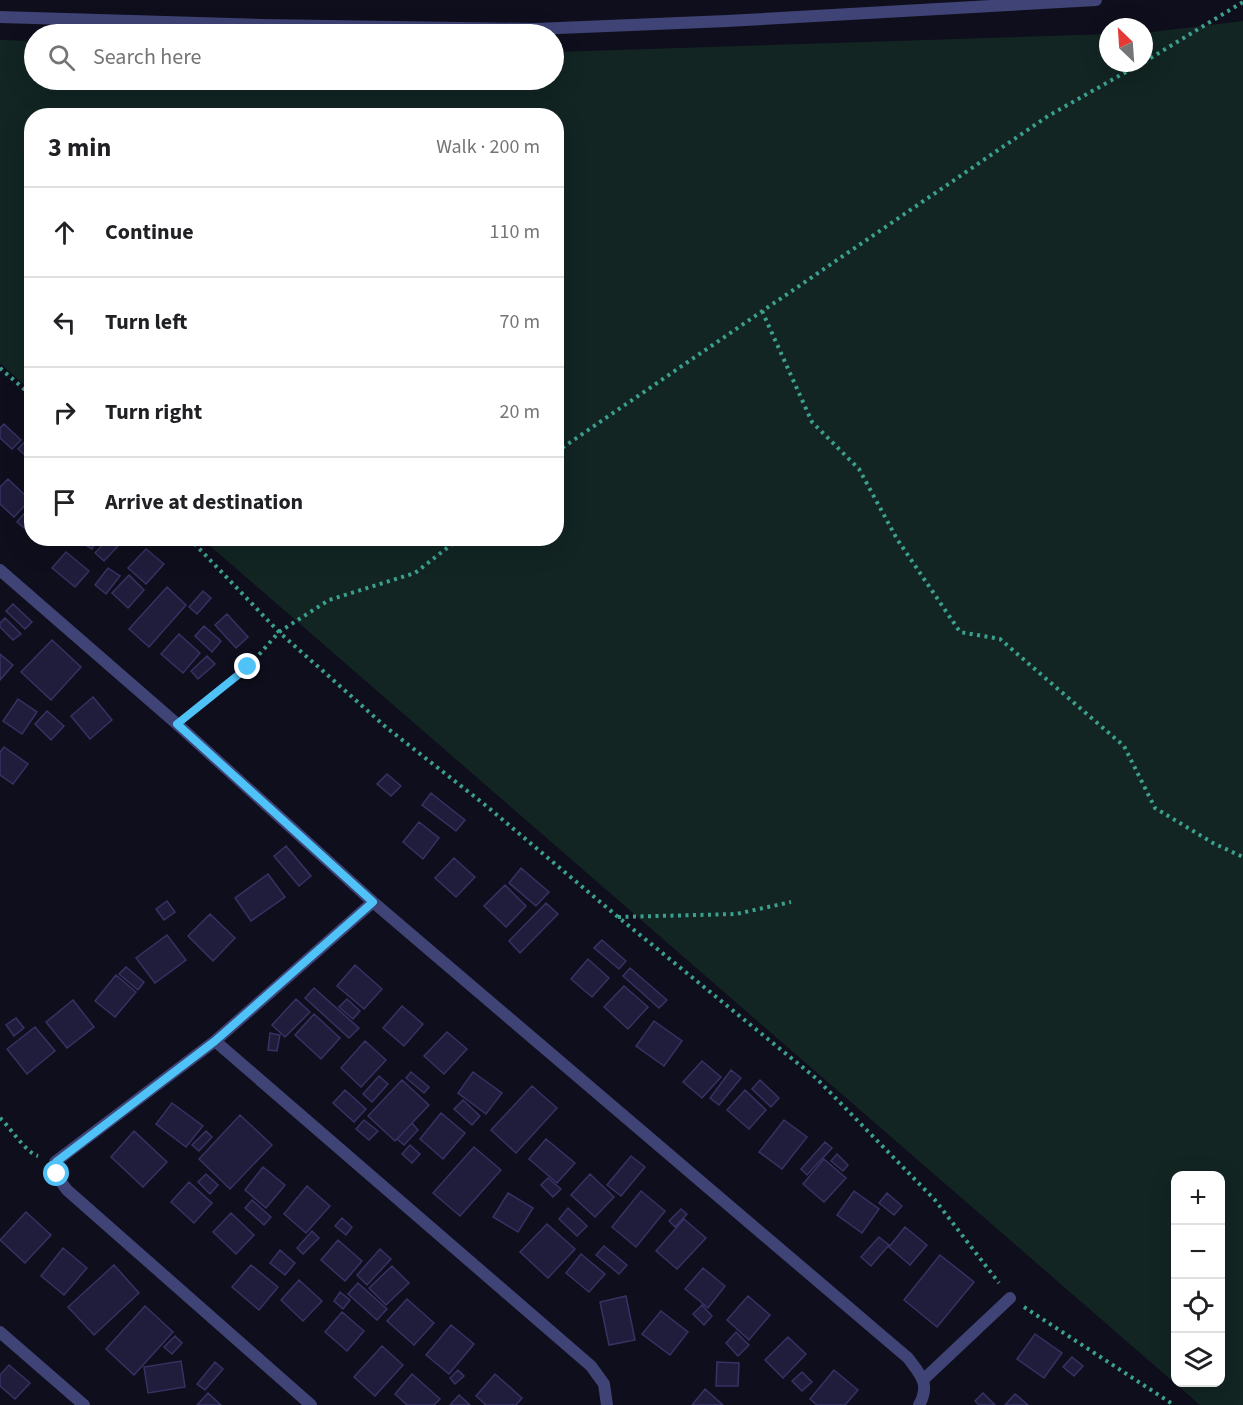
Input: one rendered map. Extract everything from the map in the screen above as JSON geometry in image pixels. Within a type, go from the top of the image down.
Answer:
[{"type":"street","points":[[564,28],[738,21],[1096,0]]},
{"type":"street","points":[[0,17],[240,24]]},
{"type":"street","points":[[0,570],[177,724],[373,902],[908,1358],[924,1379],[923,1398],[920,1405]]},
{"type":"street","points":[[311,1405],[67,1190],[58,1178],[56,1162],[215,1041],[373,902]]},
{"type":"street","points":[[215,1041],[591,1366],[604,1384],[607,1405]]},
{"type":"street","points":[[924,1379],[1010,1298]]},
{"type":"street","points":[[0,1332],[84,1405]]},
{"type":"path","points":[[1153,56],[1243,2]]},
{"type":"path","points":[[564,447],[1048,116],[1125,72]]},
{"type":"path","points":[[762,311],[812,422],[859,469],[897,539],[960,632],[1000,639],[1124,746],[1155,808],[1213,843],[1243,857]]},
{"type":"path","points":[[0,368],[24,389]]},
{"type":"path","points":[[197,546],[279,632],[387,728],[484,804],[618,917],[817,1079],[935,1200],[1010,1298],[1174,1405]]},
{"type":"path","points":[[177,724],[248,667],[279,632],[329,600],[415,573],[450,546]]},
{"type":"path","points":[[618,917],[736,914],[791,902]]},
{"type":"path","points":[[0,1118],[31,1154],[56,1162]]},
{"type":"green space","points":[[1243,21],[1243,1405],[1200,1405],[1179,1387],[1225,1387],[1225,1171],[1171,1171],[1171,1380],[210,546],[564,546],[564,108],[24,108],[24,385],[0,363],[0,40],[24,41],[24,90],[564,90],[564,52],[1099,34],[1099,72],[1153,72],[1153,32]]},
{"type":"building","points":[[4,424],[21,440],[12,449],[0,438],[0,428]]},
{"type":"building","points":[[24,442],[24,454],[18,449]]},
{"type":"building","points":[[8,479],[24,494],[24,506],[14,517],[0,504],[0,487]]},
{"type":"building","points":[[24,514],[24,528],[17,522]]},
{"type":"building","points":[[102,546],[118,546],[104,561],[95,553]]},
{"type":"building","points":[[146,549],[164,564],[146,584],[128,568]]},
{"type":"building","points":[[66,552],[89,571],[75,587],[52,568]]},
{"type":"building","points":[[108,568],[120,576],[106,594],[95,585]]},
{"type":"building","points":[[129,575],[144,590],[128,608],[112,593]]},
{"type":"building","points":[[167,587],[186,605],[149,647],[129,629]]},
{"type":"building","points":[[203,591],[211,598],[197,614],[189,607]]},
{"type":"building","points":[[13,604],[32,622],[25,629],[6,611]]},
{"type":"building","points":[[227,614],[248,637],[236,648],[215,625]]},
{"type":"building","points":[[5,618],[21,634],[13,640],[0,627],[0,623]]},
{"type":"building","points":[[204,626],[221,641],[212,652],[195,636]]},
{"type":"building","points":[[179,634],[200,653],[183,673],[161,654]]},
{"type":"building","points":[[52,640],[81,667],[51,700],[21,672]]},
{"type":"building","points":[[0,654],[13,665],[0,680]]},
{"type":"building","points":[[207,656],[215,664],[198,679],[191,671]]},
{"type":"building","points":[[93,697],[112,720],[90,739],[71,716]]},
{"type":"building","points":[[18,699],[37,712],[22,734],[3,721]]},
{"type":"building","points":[[47,711],[64,726],[51,740],[35,724]]},
{"type":"building","points":[[4,747],[28,764],[13,784],[0,775],[0,752]]},
{"type":"building","points":[[387,774],[401,786],[391,796],[377,784]]},
{"type":"building","points":[[431,793],[465,820],[456,831],[422,805]]},
{"type":"building","points":[[419,822],[439,838],[423,859],[403,842]]},
{"type":"building","points":[[286,846],[311,876],[299,886],[274,856]]},
{"type":"building","points":[[454,858],[475,877],[456,897],[435,878]]},
{"type":"building","points":[[521,868],[549,892],[536,906],[509,883]]},
{"type":"building","points":[[268,874],[285,897],[251,921],[235,898]]},
{"type":"building","points":[[505,885],[526,906],[506,927],[484,906]]},
{"type":"building","points":[[167,901],[175,912],[164,920],[156,909]]},
{"type":"building","points":[[546,903],[558,914],[520,953],[509,941]]},
{"type":"building","points":[[210,914],[235,938],[213,961],[188,936]]},
{"type":"building","points":[[167,935],[186,960],[155,983],[136,958]]},
{"type":"building","points":[[602,940],[626,961],[619,969],[594,948]]},
{"type":"building","points":[[588,959],[609,978],[592,997],[571,979]]},
{"type":"building","points":[[355,965],[382,989],[364,1009],[337,986]]},
{"type":"building","points":[[126,967],[144,982],[138,990],[119,974]]},
{"type":"building","points":[[630,968],[667,1000],[659,1008],[623,976]]},
{"type":"building","points":[[116,975],[136,992],[115,1017],[95,1001]]},
{"type":"building","points":[[624,986],[648,1007],[628,1029],[604,1007]]},
{"type":"building","points":[[314,988],[359,1028],[349,1038],[305,998]]},
{"type":"building","points":[[296,999],[310,1012],[285,1037],[272,1025]]},
{"type":"building","points":[[347,999],[360,1011],[353,1019],[339,1007]]},
{"type":"building","points":[[73,1000],[94,1027],[67,1048],[46,1022]]},
{"type":"building","points":[[402,1006],[423,1024],[404,1046],[383,1028]]},
{"type":"building","points":[[314,1014],[340,1038],[321,1059],[295,1035]]},
{"type":"building","points":[[16,1018],[24,1028],[14,1036],[6,1025]]},
{"type":"building","points":[[654,1021],[682,1041],[664,1066],[636,1046]]},
{"type":"building","points":[[35,1027],[55,1051],[27,1074],[7,1049]]},
{"type":"building","points":[[447,1032],[467,1049],[444,1074],[424,1056]]},
{"type":"building","points":[[270,1033],[280,1035],[277,1051],[268,1050]]},
{"type":"building","points":[[365,1041],[386,1060],[361,1087],[341,1068]]},
{"type":"building","points":[[702,1061],[721,1077],[702,1098],[683,1082]]},
{"type":"building","points":[[731,1070],[741,1078],[719,1105],[710,1098]]},
{"type":"building","points":[[411,1072],[429,1087],[424,1093],[406,1078]]},
{"type":"building","points":[[473,1072],[502,1093],[486,1114],[458,1093]]},
{"type":"building","points":[[379,1076],[388,1084],[372,1102],[363,1094]]},
{"type":"building","points":[[402,1080],[429,1105],[395,1141],[368,1116]]},
{"type":"building","points":[[760,1080],[779,1098],[771,1107],[752,1089]]},
{"type":"building","points":[[532,1086],[557,1108],[516,1153],[491,1130]]},
{"type":"building","points":[[345,1090],[366,1109],[354,1122],[333,1103]]},
{"type":"building","points":[[745,1090],[766,1110],[749,1129],[727,1110]]},
{"type":"building","points":[[463,1100],[480,1116],[472,1125],[454,1109]]},
{"type":"building","points":[[172,1103],[203,1126],[186,1147],[156,1124]]},
{"type":"building","points":[[441,1113],[465,1133],[443,1159],[420,1139]]},
{"type":"building","points":[[240,1115],[272,1145],[230,1189],[199,1159]]},
{"type":"building","points":[[364,1120],[378,1131],[369,1140],[356,1129]]},
{"type":"building","points":[[784,1120],[807,1137],[782,1169],[759,1152]]},
{"type":"building","points":[[412,1123],[418,1130],[404,1145],[397,1139]]},
{"type":"building","points":[[134,1131],[167,1162],[143,1187],[111,1157]]},
{"type":"building","points":[[206,1131],[212,1137],[199,1151],[192,1145]]},
{"type":"building","points":[[546,1139],[575,1163],[557,1183],[529,1159]]},
{"type":"building","points":[[825,1142],[832,1148],[807,1175],[801,1169]]},
{"type":"building","points":[[410,1145],[420,1154],[412,1163],[402,1154]]},
{"type":"building","points":[[474,1147],[501,1170],[460,1216],[433,1193]]},
{"type":"building","points":[[837,1154],[848,1165],[843,1171],[831,1161]]},
{"type":"building","points":[[631,1156],[645,1167],[621,1196],[607,1185]]},
{"type":"building","points":[[824,1159],[846,1178],[824,1202],[803,1184]]},
{"type":"building","points":[[263,1167],[285,1185],[266,1208],[245,1190]]},
{"type":"building","points":[[206,1174],[218,1185],[210,1194],[198,1182]]},
{"type":"building","points":[[590,1174],[614,1197],[595,1217],[571,1195]]},
{"type":"building","points":[[548,1178],[561,1189],[553,1197],[541,1185]]},
{"type":"building","points":[[189,1182],[212,1203],[194,1223],[171,1202]]},
{"type":"building","points":[[307,1186],[330,1206],[306,1233],[284,1214]]},
{"type":"building","points":[[641,1191],[665,1211],[636,1247],[612,1227]]},
{"type":"building","points":[[854,1191],[879,1209],[862,1233],[837,1215]]},
{"type":"building","points":[[508,1193],[533,1208],[518,1232],[493,1217]]},
{"type":"building","points":[[887,1193],[902,1206],[894,1215],[879,1203]]},
{"type":"building","points":[[252,1200],[271,1217],[264,1225],[245,1208]]},
{"type":"building","points":[[568,1208],[587,1226],[577,1236],[559,1219]]},
{"type":"building","points":[[681,1209],[687,1214],[675,1227],[669,1221]]},
{"type":"building","points":[[26,1212],[51,1235],[25,1263],[0,1240]]},
{"type":"building","points":[[231,1213],[254,1235],[236,1254],[213,1232]]},
{"type":"building","points":[[342,1218],[352,1227],[346,1235],[335,1226]]},
{"type":"building","points":[[684,1219],[706,1238],[677,1269],[656,1251]]},
{"type":"building","points":[[547,1224],[575,1249],[548,1278],[520,1252]]},
{"type":"building","points":[[905,1227],[927,1245],[910,1265],[889,1247]]},
{"type":"building","points":[[312,1231],[319,1238],[303,1254],[297,1248]]},
{"type":"building","points":[[879,1237],[889,1245],[871,1266],[861,1257]]},
{"type":"building","points":[[338,1240],[362,1261],[345,1281],[321,1260]]},
{"type":"building","points":[[604,1246],[627,1265],[619,1274],[596,1255]]},
{"type":"building","points":[[63,1248],[87,1268],[64,1295],[41,1276]]},
{"type":"building","points":[[380,1249],[391,1259],[367,1285],[357,1275]]},
{"type":"building","points":[[280,1250],[295,1263],[285,1275],[270,1263]]},
{"type":"building","points":[[581,1254],[605,1274],[589,1292],[566,1273]]},
{"type":"building","points":[[940,1255],[974,1282],[937,1327],[904,1300]]},
{"type":"building","points":[[114,1265],[139,1293],[94,1335],[68,1307]]},
{"type":"building","points":[[251,1265],[278,1287],[259,1310],[232,1287]]},
{"type":"building","points":[[392,1266],[409,1283],[386,1305],[369,1288]]},
{"type":"building","points":[[703,1268],[725,1286],[708,1308],[685,1289]]},
{"type":"building","points":[[299,1280],[322,1301],[303,1321],[281,1300]]},
{"type":"building","points":[[358,1283],[387,1309],[377,1320],[348,1294]]},
{"type":"building","points":[[340,1292],[350,1300],[343,1309],[334,1301]]},
{"type":"building","points":[[626,1296],[635,1340],[609,1345],[600,1302]]},
{"type":"building","points":[[748,1296],[770,1315],[749,1340],[727,1320]]},
{"type":"building","points":[[407,1299],[434,1323],[414,1345],[387,1321]]},
{"type":"building","points":[[702,1305],[712,1316],[704,1325],[693,1314]]},
{"type":"building","points":[[145,1306],[173,1332],[134,1375],[106,1349]]},
{"type":"building","points":[[661,1311],[688,1332],[670,1355],[642,1334]]},
{"type":"building","points":[[342,1312],[364,1331],[347,1351],[325,1332]]},
{"type":"building","points":[[451,1325],[474,1344],[449,1374],[426,1355]]},
{"type":"building","points":[[736,1332],[749,1345],[738,1356],[726,1343]]},
{"type":"building","points":[[1035,1334],[1062,1353],[1044,1378],[1017,1359]]},
{"type":"building","points":[[175,1336],[182,1343],[172,1354],[164,1347]]},
{"type":"building","points":[[788,1337],[806,1354],[783,1378],[765,1360]]},
{"type":"building","points":[[382,1346],[403,1365],[375,1396],[354,1377]]},
{"type":"building","points":[[1072,1357],[1083,1366],[1074,1376],[1063,1367]]},
{"type":"building","points":[[181,1361],[185,1387],[148,1393],[144,1367]]},
{"type":"building","points":[[215,1362],[223,1369],[205,1390],[197,1384]]},
{"type":"building","points":[[717,1362],[739,1363],[738,1386],[716,1386]]},
{"type":"building","points":[[9,1365],[30,1383],[15,1399],[0,1386],[0,1375]]},
{"type":"building","points":[[458,1370],[464,1376],[455,1384],[450,1378]]},
{"type":"building","points":[[834,1370],[858,1390],[845,1405],[817,1405],[810,1399]]},
{"type":"building","points":[[802,1372],[812,1382],[802,1391],[792,1381]]},
{"type":"building","points":[[412,1374],[440,1399],[434,1405],[407,1405],[395,1394]]},
{"type":"building","points":[[495,1374],[522,1398],[516,1405],[486,1405],[476,1396]]},
{"type":"building","points":[[705,1389],[723,1405],[692,1405]]},
{"type":"building","points":[[208,1393],[221,1405],[197,1405]]},
{"type":"building","points":[[983,1393],[995,1405],[979,1405],[975,1401]]},
{"type":"building","points":[[1015,1394],[1028,1405],[1005,1405]]},
{"type":"building","points":[[459,1395],[470,1405],[450,1405]]},
{"type":"route","points":[[57,1174],[56,1162],[215,1041],[373,902],[177,724],[248,667]]}]
